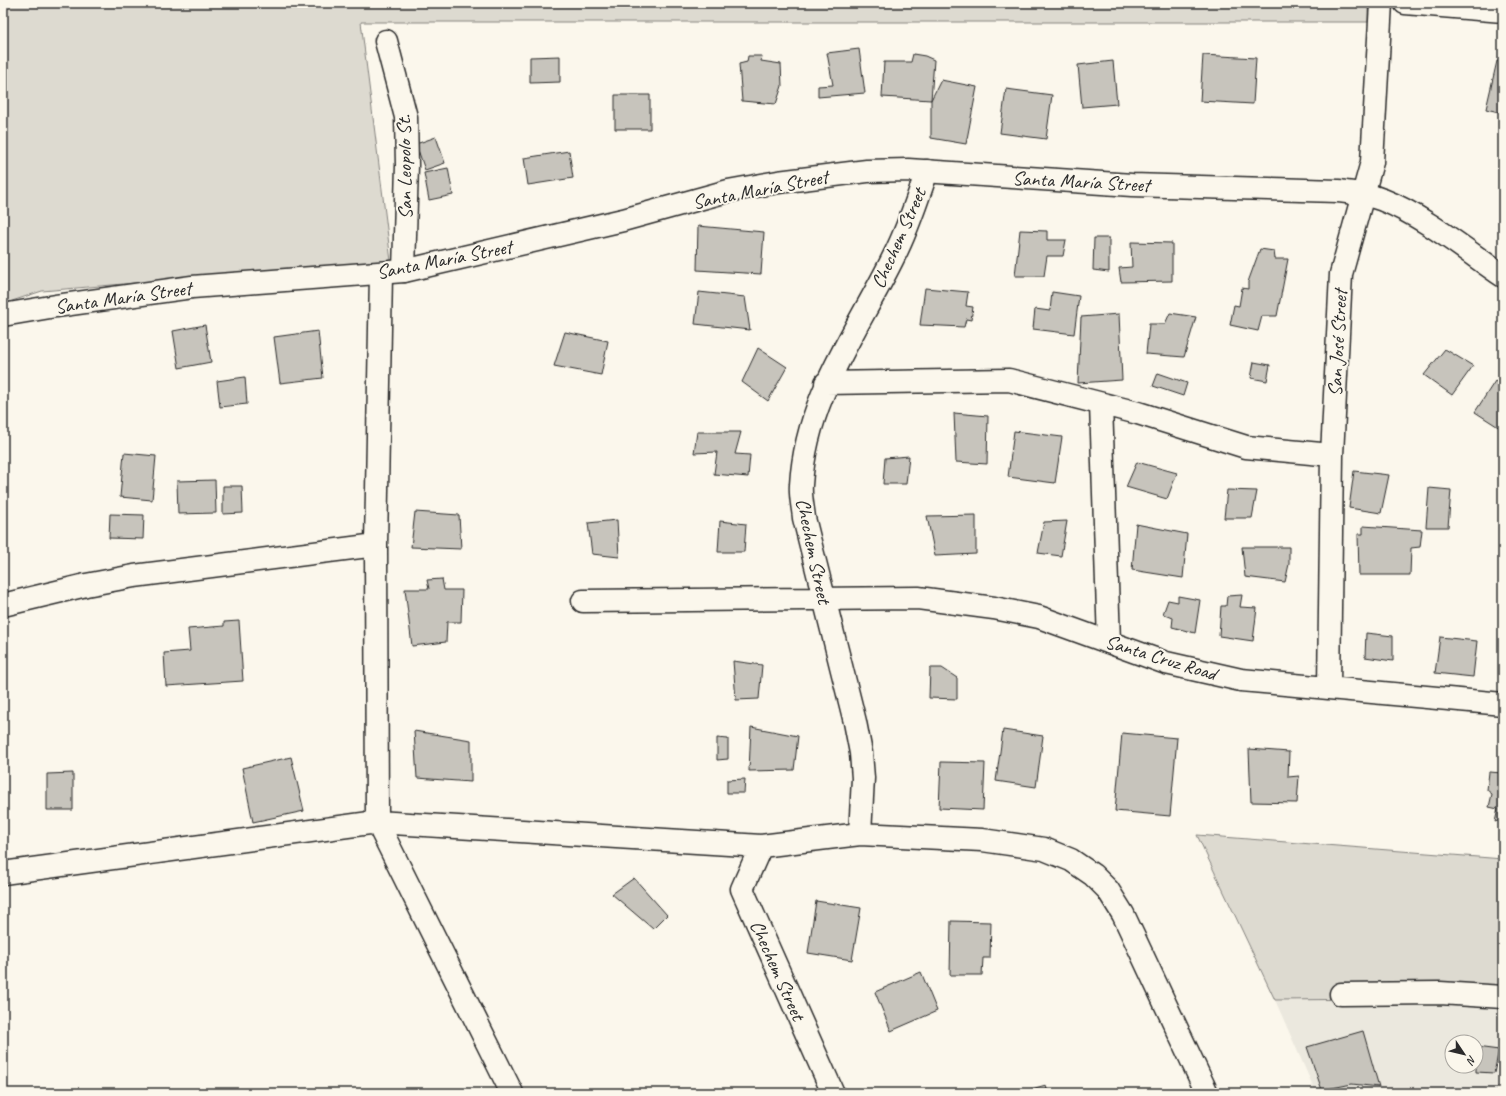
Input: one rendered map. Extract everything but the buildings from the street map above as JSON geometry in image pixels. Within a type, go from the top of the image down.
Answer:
[{"type":"street","name":"San José Street","points":[[1329,687],[1332,455],[1341,274],[1372,162],[1381,3]]},
{"type":"street","points":[[1405,3],[1503,11]]},
{"type":"street","name":"San Leopolo St.","points":[[386,41],[406,118],[407,165],[404,271]]},
{"type":"street","name":"Santa María Street","points":[[3,315],[192,287],[381,274],[404,271],[623,220],[728,191],[778,182],[886,169],[1132,185],[1338,191],[1364,194],[1384,200],[1407,212],[1503,276]]},
{"type":"street","name":"Chechem Street","points":[[860,834],[863,778],[861,753],[855,722],[823,600],[804,518],[801,486],[804,451],[814,414],[826,383],[894,257],[908,226],[927,171]]},
{"type":"street","points":[[381,274],[376,545],[377,822],[512,1093]]},
{"type":"street","points":[[826,383],[1009,380],[1138,413],[1246,447],[1332,455]]},
{"type":"street","points":[[1101,404],[1109,642]]},
{"type":"street","points":[[3,605],[86,585],[134,576],[376,545]]},
{"type":"street","name":"Santa Cruz Road","points":[[583,601],[918,598],[954,601],[1039,617],[1166,663],[1241,680],[1329,687],[1430,699],[1503,704]]},
{"type":"street","points":[[3,873],[377,822],[761,846],[860,834],[982,840],[1044,849],[1071,860],[1092,875],[1108,890],[1123,914],[1207,1093]]},
{"type":"street","name":"Chechem Street","points":[[761,846],[742,889],[833,1093]]},
{"type":"street","points":[[1341,994],[1440,993],[1503,997]]},
{"type":"shaded area","points":[[3,3],[1368,3],[1368,22],[361,22],[391,261],[42,291],[3,304]]},
{"type":"shaded area","points":[[1197,835],[1503,859],[1503,998],[1275,1000]]},
{"type":"shaded area","points":[[1503,998],[1503,1093],[1316,1093],[1275,1000]]}]
